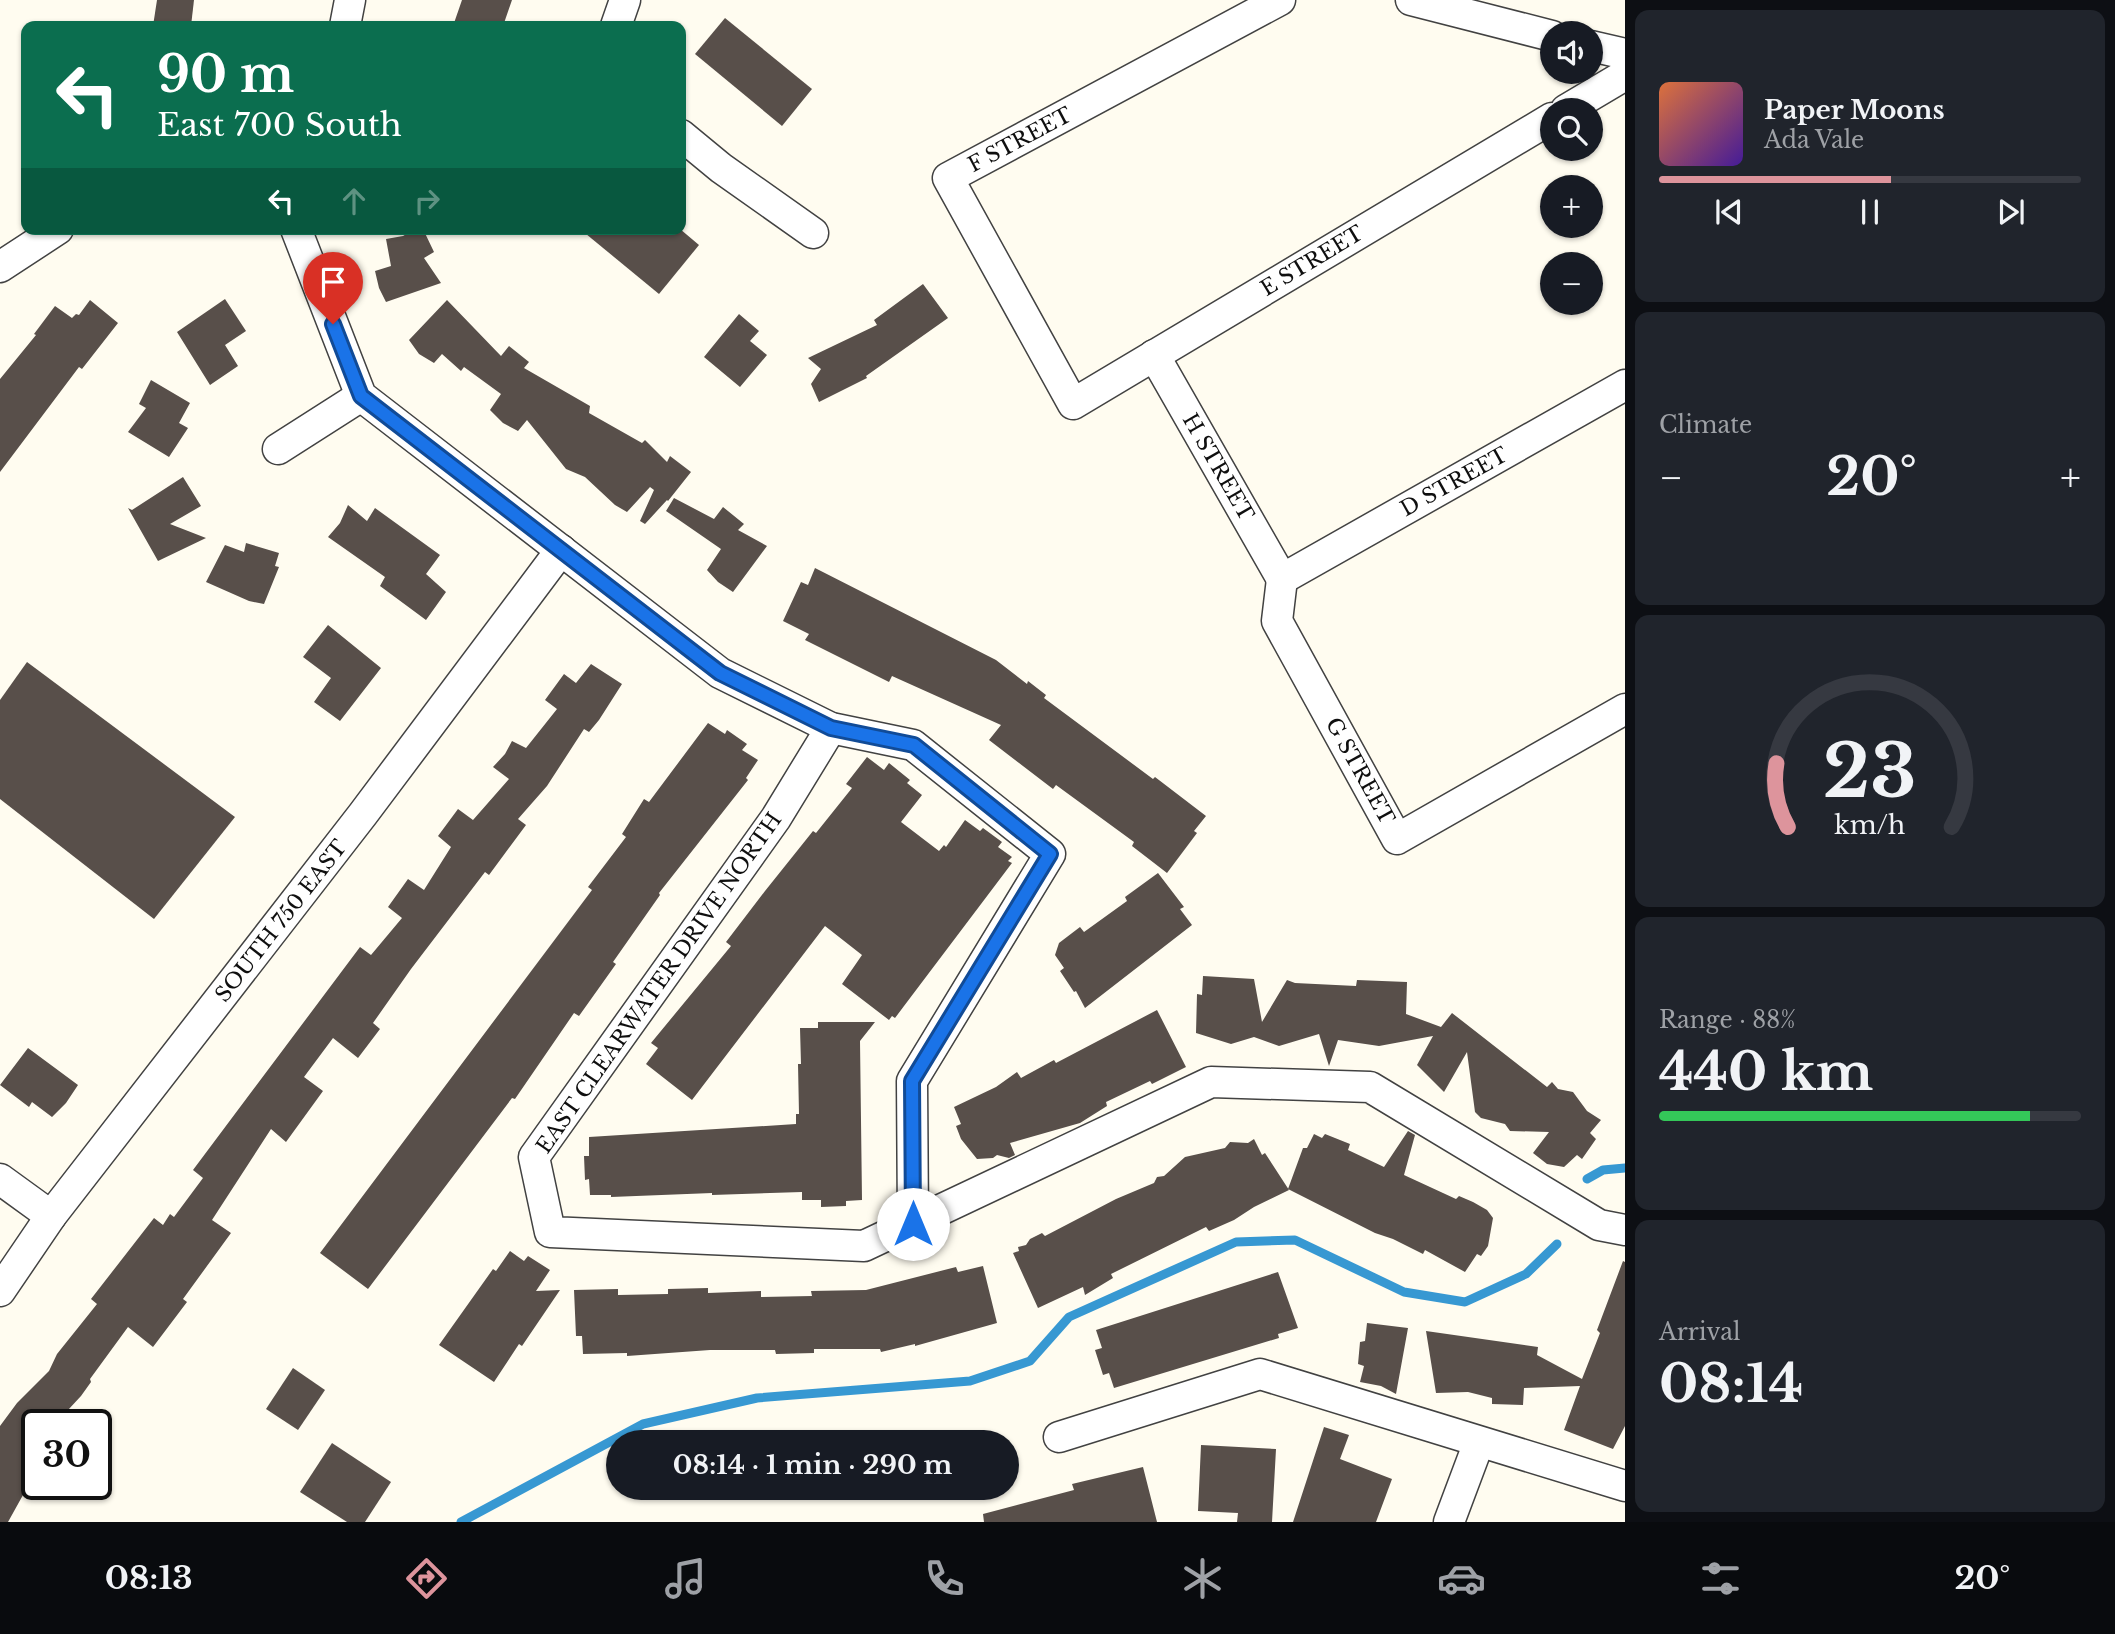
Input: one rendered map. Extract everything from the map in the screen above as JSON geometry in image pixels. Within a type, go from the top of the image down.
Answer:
[{"type":"street","points":[[346,21],[350,0]]},
{"type":"street","points":[[618,21],[625,0]]},
{"type":"street","name":"F STREET","points":[[1073,404],[948,178],[1280,0]]},
{"type":"street","points":[[1411,0],[1540,33]]},
{"type":"street","points":[[1603,49],[1625,54]]},
{"type":"street","points":[[1586,98],[1625,75]]},
{"type":"street","name":"E STREET","points":[[1073,404],[1540,125]]},
{"type":"street","points":[[686,139],[721,168],[813,233]]},
{"type":"street","points":[[0,267],[49,235]]},
{"type":"street","points":[[298,235],[361,396],[720,673],[831,728],[914,745],[1050,854],[912,1081],[913,1224]]},
{"type":"street","name":"H STREET","points":[[1154,355],[1282,579]]},
{"type":"street","name":"D STREET","points":[[1282,579],[1625,385]]},
{"type":"street","points":[[278,449],[361,396]]},
{"type":"street","name":"SOUTH 750 EAST","points":[[0,1291],[51,1216],[363,814],[561,550]]},
{"type":"street","name":"G STREET","points":[[1282,579],[1277,621],[1397,839],[1625,709]]},
{"type":"street","name":"EAST CLEARWATER DRIVE NORTH","points":[[831,728],[776,818],[534,1157],[550,1232],[864,1246],[1211,1082],[1370,1087],[1599,1225],[1625,1230]]},
{"type":"street","points":[[0,1179],[51,1216]]},
{"type":"street","points":[[1059,1437],[1260,1374],[1625,1486]]},
{"type":"street","points":[[1449,1522],[1479,1442]]},
{"type":"building","points":[[157,0],[194,0],[192,21],[154,21]]},
{"type":"building","points":[[462,0],[512,0],[505,21],[455,21]]},
{"type":"building","points":[[725,18],[812,89],[782,126],[695,54]]},
{"type":"building","points":[[686,234],[699,245],[659,294],[587,235]]},
{"type":"building","points":[[426,235],[434,252],[424,258],[441,283],[386,302],[375,271],[391,266],[386,239]]},
{"type":"building","points":[[923,284],[948,318],[866,376],[867,378],[819,402],[811,384],[821,369],[808,358],[877,325],[874,320]]},
{"type":"building","points":[[225,299],[246,331],[225,345],[238,366],[210,385],[177,332]]},
{"type":"building","points":[[90,300],[118,323],[82,369],[79,367],[0,472],[0,379],[36,335],[34,334],[55,306],[72,318],[76,314],[79,315]]},
{"type":"building","points":[[447,300],[501,356],[509,346],[529,362],[524,368],[590,406],[589,413],[642,443],[645,440],[667,462],[670,456],[691,472],[645,524],[640,521],[654,490],[650,487],[627,512],[615,505],[585,477],[566,469],[527,420],[518,431],[503,423],[490,410],[501,394],[464,367],[461,371],[442,354],[434,363],[419,354],[409,340]]},
{"type":"building","points":[[739,314],[759,331],[750,341],[767,355],[740,387],[704,357]]},
{"type":"building","points":[[151,380],[190,403],[179,423],[188,428],[169,457],[128,432],[146,408],[139,404]]},
{"type":"building","points":[[183,477],[201,506],[170,524],[206,538],[158,561],[128,508],[132,510]]},
{"type":"building","points":[[674,498],[714,519],[723,507],[744,524],[738,530],[767,546],[733,592],[707,570],[721,549],[666,511]]},
{"type":"building","points":[[348,505],[367,521],[375,508],[440,555],[426,574],[446,592],[426,620],[380,586],[385,577],[328,537],[340,523]]},
{"type":"building","points":[[246,543],[279,553],[275,566],[279,567],[264,604],[249,601],[206,582],[225,545],[244,552]]},
{"type":"building","points":[[815,568],[996,660],[1027,684],[1028,681],[1046,695],[1044,698],[1206,816],[1194,831],[1197,833],[1167,873],[1132,846],[1134,842],[1056,785],[1053,789],[989,740],[1001,725],[892,676],[889,682],[805,640],[809,634],[783,621],[801,582],[808,585]]},
{"type":"building","points":[[328,625],[381,668],[340,721],[314,702],[331,678],[303,657]]},
{"type":"building","points":[[27,662],[235,817],[154,919],[0,799],[0,700]]},
{"type":"building","points":[[591,664],[622,684],[599,720],[589,732],[584,729],[547,786],[518,819],[526,825],[489,875],[485,872],[411,969],[373,1023],[380,1029],[358,1058],[333,1038],[304,1077],[323,1091],[286,1142],[271,1129],[212,1220],[231,1233],[183,1299],[187,1302],[153,1347],[128,1327],[90,1379],[91,1382],[81,1396],[69,1409],[21,1409],[21,1499],[8,1522],[0,1522],[0,1426],[17,1403],[49,1371],[57,1354],[97,1304],[91,1299],[154,1218],[163,1225],[170,1214],[174,1217],[203,1178],[193,1170],[360,947],[371,955],[402,918],[388,907],[408,879],[424,890],[451,847],[438,836],[458,809],[473,820],[509,779],[493,767],[512,741],[526,748],[557,709],[545,700],[564,674],[576,683]]},
{"type":"building","points":[[708,723],[725,734],[727,730],[747,744],[742,750],[758,760],[746,778],[748,780],[659,893],[613,962],[616,964],[579,1016],[574,1013],[515,1099],[512,1098],[368,1289],[320,1253],[592,890],[588,887],[626,837],[622,834],[644,799],[649,802]]},
{"type":"building","points":[[867,757],[884,770],[889,763],[910,780],[907,783],[922,795],[901,822],[939,851],[944,845],[946,847],[965,820],[980,831],[983,828],[1002,842],[998,847],[1012,857],[1008,861],[1012,863],[895,1018],[892,1016],[889,1020],[842,984],[862,955],[825,926],[692,1100],[646,1064],[658,1048],[651,1043],[731,946],[726,942],[765,891],[852,788],[846,784]]},
{"type":"building","points":[[1158,873],[1184,907],[1180,909],[1192,925],[1085,1008],[1060,971],[1064,968],[1055,955],[1059,943],[1080,927],[1084,932],[1127,901],[1125,897]]},
{"type":"building","points":[[1203,976],[1254,979],[1262,1022],[1287,980],[1295,983],[1356,986],[1357,980],[1407,982],[1406,1014],[1441,1027],[1452,1013],[1547,1087],[1552,1082],[1558,1089],[1573,1092],[1587,1111],[1601,1120],[1590,1133],[1596,1139],[1582,1159],[1577,1155],[1564,1167],[1547,1164],[1533,1153],[1549,1132],[1510,1131],[1505,1124],[1481,1118],[1475,1112],[1467,1052],[1444,1092],[1417,1065],[1433,1036],[1379,1046],[1338,1040],[1329,1066],[1319,1034],[1279,1046],[1254,1037],[1231,1044],[1196,1033],[1197,994],[1202,995]]},
{"type":"building","points":[[1157,1010],[1186,1067],[1106,1102],[1107,1106],[1080,1123],[1010,1143],[1015,1155],[1009,1158],[997,1155],[993,1158],[977,1159],[961,1139],[956,1126],[961,1124],[954,1107],[996,1087],[1017,1072],[1021,1078],[1054,1060],[1056,1063]]},
{"type":"building","points":[[818,1022],[875,1022],[860,1041],[862,1200],[846,1201],[846,1206],[821,1207],[821,1200],[802,1200],[802,1192],[611,1197],[590,1195],[589,1179],[585,1180],[584,1156],[589,1156],[589,1137],[796,1124],[796,1114],[799,1114],[800,1028],[818,1028]]},
{"type":"building","points":[[28,1048],[78,1085],[52,1117],[32,1102],[29,1107],[0,1085]]},
{"type":"building","points":[[1408,1131],[1415,1135],[1404,1175],[1456,1199],[1459,1196],[1473,1202],[1487,1210],[1493,1218],[1488,1246],[1481,1256],[1477,1254],[1465,1272],[1425,1250],[1423,1254],[1375,1233],[1288,1189],[1303,1148],[1307,1148],[1314,1134],[1322,1138],[1325,1134],[1350,1144],[1348,1150],[1384,1167]]},
{"type":"building","points":[[1254,1139],[1262,1155],[1265,1153],[1289,1190],[1234,1220],[1209,1231],[1206,1227],[1111,1274],[1113,1278],[1085,1295],[1083,1287],[1038,1308],[1013,1253],[1019,1251],[1018,1247],[1026,1245],[1030,1239],[1042,1233],[1045,1236],[1116,1199],[1154,1183],[1157,1177],[1164,1176],[1185,1157],[1225,1148],[1230,1142],[1248,1143]]},
{"type":"building","points":[[510,1251],[524,1261],[528,1256],[550,1270],[536,1291],[560,1290],[494,1382],[439,1345],[493,1269],[496,1271]]},
{"type":"building","points":[[1623,1261],[1625,1426],[1613,1449],[1564,1430],[1580,1386],[1524,1388],[1523,1405],[1492,1404],[1492,1398],[1468,1392],[1436,1393],[1426,1331],[1538,1347],[1537,1355],[1582,1379]]},
{"type":"building","points":[[983,1266],[997,1323],[915,1346],[881,1352],[880,1349],[814,1349],[814,1353],[776,1354],[775,1350],[710,1350],[627,1356],[627,1353],[583,1354],[582,1336],[576,1336],[574,1290],[618,1289],[618,1295],[668,1294],[668,1289],[708,1288],[708,1293],[761,1291],[761,1297],[812,1296],[811,1291],[866,1290],[956,1267],[958,1272]]},
{"type":"building","points":[[1278,1272],[1298,1328],[1278,1334],[1279,1338],[1114,1388],[1109,1373],[1103,1375],[1095,1350],[1102,1348],[1096,1330]]},
{"type":"building","points":[[1367,1323],[1408,1328],[1396,1394],[1381,1386],[1360,1382],[1364,1366],[1358,1364],[1360,1342],[1365,1341]]},
{"type":"building","points":[[293,1368],[325,1390],[298,1430],[266,1409]]},
{"type":"building","points":[[1324,1427],[1349,1435],[1340,1459],[1392,1479],[1376,1522],[1293,1522]]},
{"type":"building","points":[[332,1443],[391,1482],[365,1522],[347,1522],[300,1492]]},
{"type":"building","points":[[1201,1445],[1276,1449],[1272,1522],[1237,1522],[1238,1513],[1198,1511]]},
{"type":"building","points":[[1143,1467],[1157,1522],[984,1522],[983,1514],[1074,1490],[1072,1484]]},
{"type":"waterway","points":[[1587,1179],[1603,1170],[1625,1168]]},
{"type":"waterway","points":[[461,1522],[643,1424],[757,1398],[970,1381],[1030,1361],[1069,1317],[1236,1242],[1295,1240],[1404,1292],[1465,1302],[1526,1274],[1557,1244]]},
{"type":"route","points":[[333,324],[361,396],[720,673],[831,728],[914,745],[1050,854],[912,1081],[913,1224]]}]
